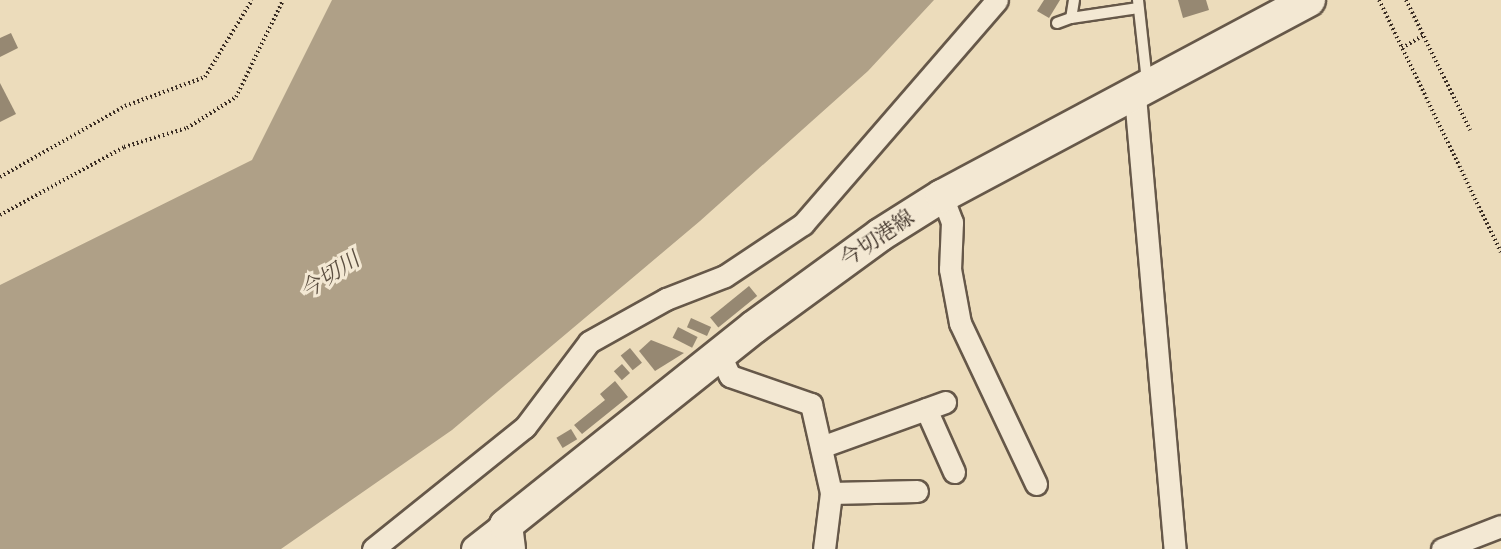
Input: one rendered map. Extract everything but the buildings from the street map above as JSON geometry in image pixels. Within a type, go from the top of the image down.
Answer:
[{"type":"main road","name":"今切港線","points":[[507,537],[720,355],[815,280],[942,196],[1141,92],[1309,0]]},
{"type":"street","points":[[373,549],[525,427],[589,342],[666,299],[725,276],[803,224],[997,0]]},
{"type":"street","points":[[1141,92],[1174,549]]},
{"type":"street","points":[[942,196],[952,222],[950,268],[960,323],[1036,484]]},
{"type":"street","points":[[720,355],[729,376],[811,404],[831,493],[824,549]]},
{"type":"street","points":[[820,447],[936,406],[954,472]]},
{"type":"street","points":[[831,493],[918,491]]},
{"type":"street","points":[[1442,549],[1501,526]]},
{"type":"street","points":[[475,549],[507,537]]},
{"type":"lane","points":[[1071,18],[1074,0]]},
{"type":"lane","points":[[1057,23],[1138,4],[1141,92]]},
{"type":"path","points":[[0,177],[125,106],[205,76],[252,0]]},
{"type":"path","points":[[0,215],[124,147],[187,128],[236,97],[283,0]]},
{"type":"path","points":[[1379,0],[1501,252]]},
{"type":"path","points":[[1406,0],[1470,130]]},
{"type":"path","points":[[1402,48],[1424,35]]},
{"type":"water","name":"今切川","points":[[332,0],[934,0],[868,71],[700,221],[452,430],[281,549],[0,549],[0,285],[252,160]]}]
